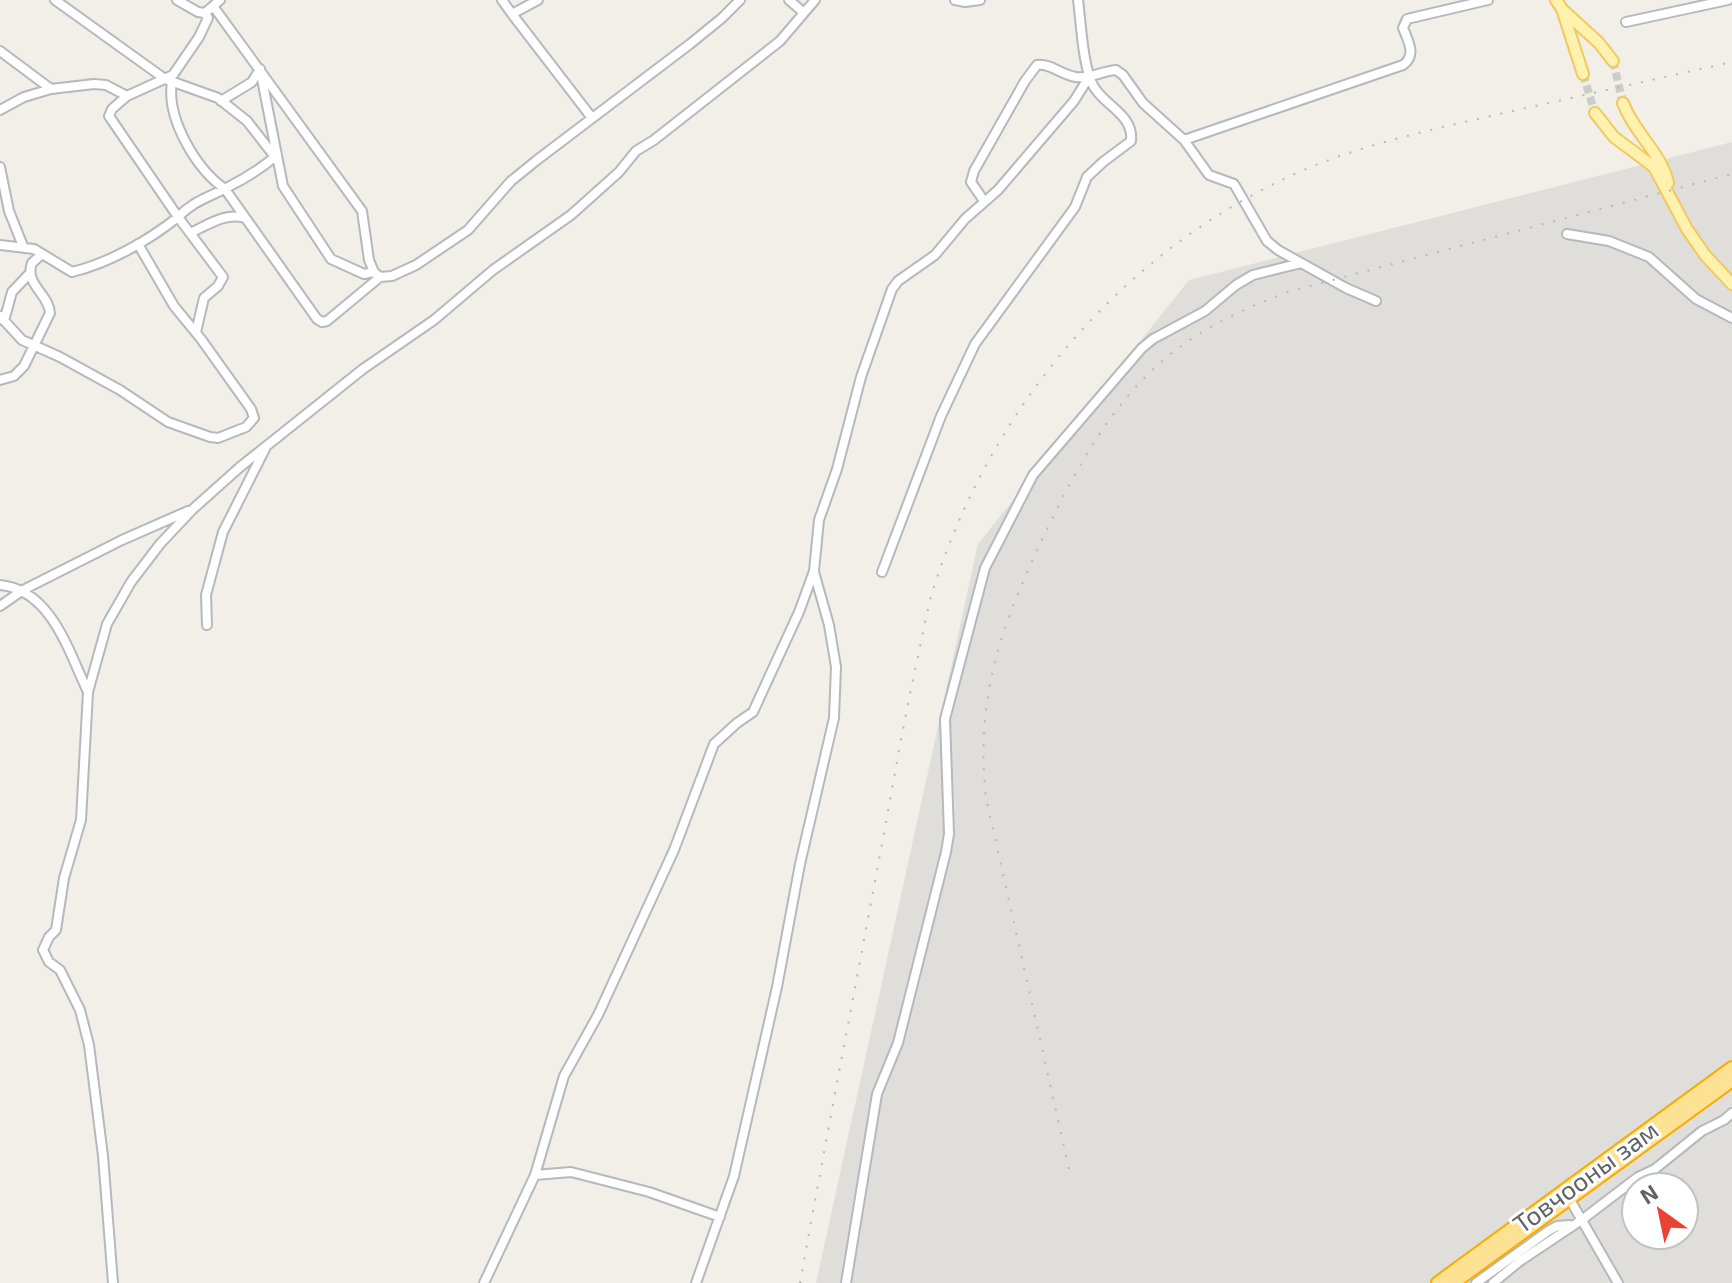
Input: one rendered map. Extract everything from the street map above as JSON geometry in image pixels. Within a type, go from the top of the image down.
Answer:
[{"type":"highway","name":"Товчооны зам","points":[[1438,1283],[1732,1068]]},
{"type":"highway","name":"Товчооны зам","points":[[1453,1283],[1732,1080]]},
{"type":"main road","points":[[1559,5],[1599,43],[1613,61]]},
{"type":"main road","points":[[1559,5],[1583,74]]},
{"type":"main road","points":[[1623,103],[1633,126],[1665,169],[1671,194]]},
{"type":"main road","points":[[1595,113],[1614,137],[1654,167],[1705,255],[1732,284]]},
{"type":"street","points":[[55,0],[168,80],[201,90],[221,101],[247,121],[272,153],[277,155]]},
{"type":"street","points":[[177,0],[205,13],[217,3],[362,211],[364,235],[377,275]]},
{"type":"street","points":[[502,0],[592,118]]},
{"type":"street","points":[[512,14],[538,0]]},
{"type":"street","points":[[260,68],[283,186],[331,259],[364,274],[392,276],[416,265],[468,230],[511,181],[701,35],[740,0]]},
{"type":"street","points":[[789,0],[803,12]]},
{"type":"street","points":[[113,1283],[103,1156],[89,1045],[80,1010],[60,970],[49,962],[43,950],[56,930],[64,878],[81,820],[88,692],[107,624],[131,582],[160,544],[193,509],[363,369],[434,320],[493,270],[571,215],[619,172],[636,151],[780,41],[815,0]]},
{"type":"street","points":[[955,0],[980,0]]},
{"type":"street","points":[[882,572],[941,416],[975,344],[1075,207],[1087,177],[1131,141],[1132,132],[1127,123],[1101,97],[1089,77],[1078,0]]},
{"type":"street","points":[[1184,140],[1403,65],[1410,60],[1411,54],[1403,28],[1407,19],[1488,0]]},
{"type":"street","points":[[1626,22],[1728,0]]},
{"type":"street","points":[[196,332],[204,298],[223,277],[109,116],[112,109],[127,96],[168,80],[173,75],[199,37],[208,18],[205,13]]},
{"type":"street","points":[[0,51],[51,89]]},
{"type":"street","points":[[984,201],[971,177],[1031,71],[1041,64],[1073,77],[1089,77],[1110,70],[1123,75],[1143,103],[1184,140],[1209,175],[1234,184],[1267,241],[1346,288],[1376,301]]},
{"type":"street","points":[[221,101],[252,82],[260,68]]},
{"type":"street","points":[[484,1283],[535,1175],[564,1076],[598,1015],[674,850],[714,744],[753,712],[760,701],[814,571],[819,520],[886,302],[898,281],[935,255],[998,190],[1065,112],[1089,77]]},
{"type":"street","points":[[168,80],[175,122],[207,173],[225,189],[304,302],[322,322],[377,275]]},
{"type":"street","points":[[0,110],[24,97],[51,89],[94,84],[106,85],[127,96]]},
{"type":"street","points":[[0,245],[23,246],[72,272],[150,238],[200,198],[225,189],[262,168],[277,155]]},
{"type":"street","points":[[0,167],[9,211],[23,246]]},
{"type":"street","points":[[190,233],[233,214],[245,218]]},
{"type":"street","points":[[1567,234],[1609,241],[1649,257],[1696,299],[1732,318]]},
{"type":"street","points":[[30,273],[12,292],[2,318],[16,335],[120,390],[168,422],[210,437],[230,435],[252,423],[251,409],[174,306],[138,244]]},
{"type":"street","points":[[0,380],[19,372],[44,327],[50,306],[30,273],[32,263],[42,254]]},
{"type":"street","points":[[846,1283],[877,1094],[898,1043],[946,852],[949,834],[945,719],[985,568],[1033,475],[1142,348],[1167,330],[1205,311],[1253,275],[1301,263]]},
{"type":"street","points":[[207,625],[206,595],[223,532],[267,445]]},
{"type":"street","points":[[0,606],[23,590],[122,540],[193,509]]},
{"type":"street","points":[[696,1283],[734,1176],[834,718],[836,667],[829,625],[814,571]]},
{"type":"street","points":[[0,585],[23,590],[48,613],[62,634],[88,692]]},
{"type":"street","points":[[1493,1283],[1638,1177],[1655,1169],[1702,1131],[1732,1113]]},
{"type":"street","points":[[535,1175],[571,1172],[649,1192],[720,1217]]},
{"type":"street","points":[[1569,1198],[1618,1283]]},
{"type":"street","points":[[1476,1283],[1548,1231],[1557,1226],[1571,1225]]},
{"type":"shaded area","points":[[1732,142],[1732,1283],[816,1283],[978,544],[1189,280]]},
{"type":"tunnel","points":[[1613,61],[1623,103]]},
{"type":"tunnel","points":[[1583,74],[1595,113]]},
{"type":"railway","points":[[800,1283],[901,738],[932,593],[957,526],[987,463],[1024,403],[1066,348],[1114,296],[1167,251],[1225,211],[1288,177],[1367,147],[1421,132],[1732,62]]},
{"type":"railway","points":[[1069,1169],[986,798],[985,722],[997,653],[1021,587],[1063,496],[1101,431],[1132,391],[1168,356],[1212,326],[1258,304],[1291,291],[1732,174]]}]
